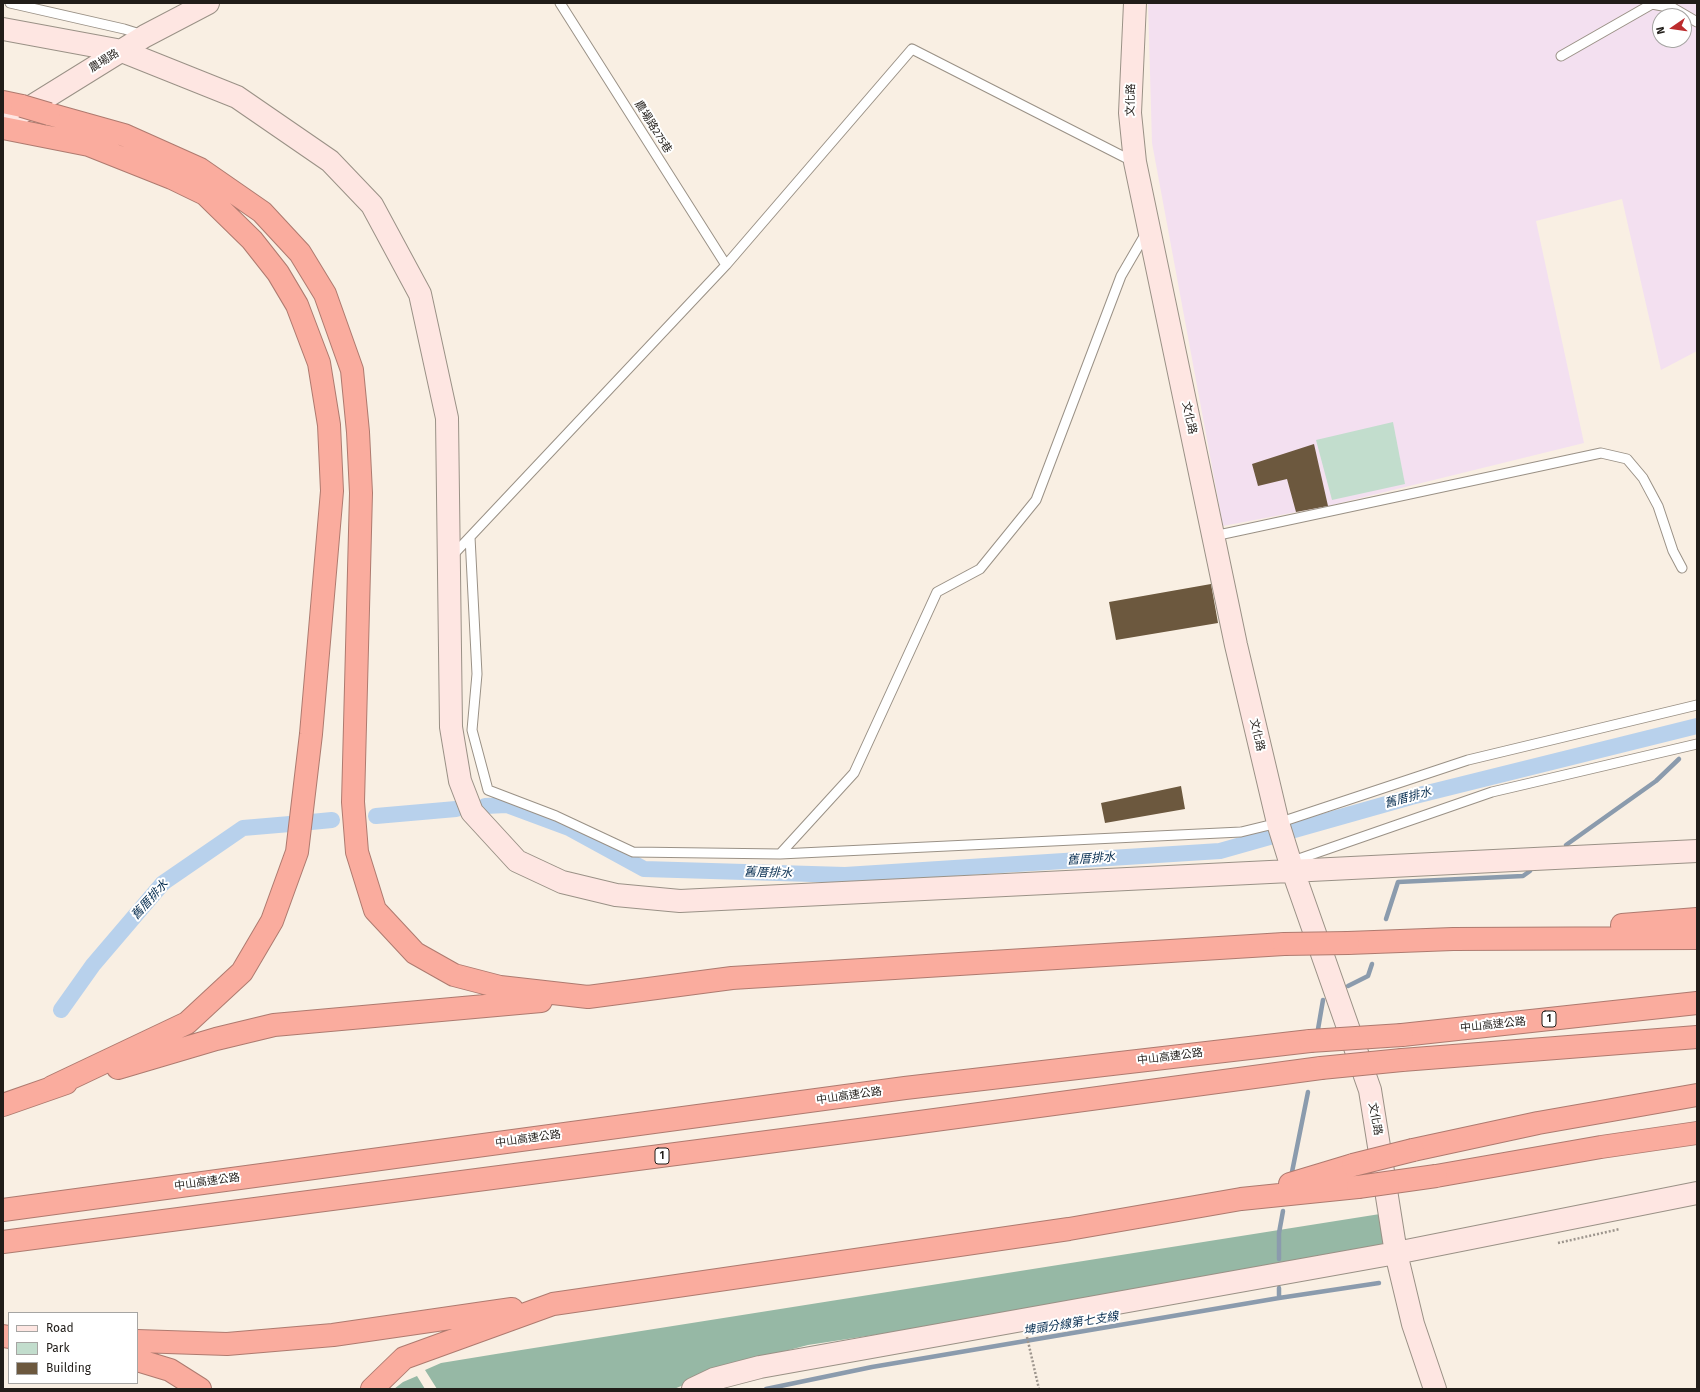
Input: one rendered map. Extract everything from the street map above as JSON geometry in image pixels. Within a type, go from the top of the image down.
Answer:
[{"type":"highway","points":[[3,102],[124,135],[200,168],[262,212],[300,253],[325,294],[352,370],[358,432],[361,493],[353,802],[357,852],[375,910],[416,953],[454,975],[500,986],[588,996]]},
{"type":"highway","points":[[3,128],[89,145],[172,178],[205,194],[252,240],[278,273],[297,305],[318,363],[329,425],[332,491],[310,734],[297,852],[272,921],[242,972],[187,1023],[52,1087]]},
{"type":"highway","points":[[1453,939],[1697,919]]},
{"type":"highway","points":[[3,1105],[52,1087],[216,1039],[274,1025],[588,996],[732,978],[1284,944],[1453,939],[1697,938]]},
{"type":"highway","name":"中山高速公路","points":[[3,1210],[897,1089],[1310,1041],[1402,1034],[1697,1004]]},
{"type":"highway","name":"1","points":[[3,1242],[1321,1068],[1402,1060],[1697,1037]]},
{"type":"highway","points":[[1241,1199],[1413,1150],[1538,1123],[1697,1094]]},
{"type":"highway","points":[[138,1341],[227,1344],[326,1335],[553,1304],[1069,1229],[1241,1199],[1358,1187],[1436,1176],[1593,1148],[1697,1133]]},
{"type":"highway","points":[[372,1389],[404,1358],[553,1304]]},
{"type":"highway","points":[[138,1360],[170,1370],[200,1389]]},
{"type":"street","name":"農場路","points":[[3,124],[145,36],[208,3]]},
{"type":"street","name":"文化路","points":[[1135,3],[1130,113],[1135,162],[1236,645],[1279,827],[1290,863],[1370,1090],[1396,1253],[1413,1324],[1435,1389]]},
{"type":"street","points":[[3,29],[122,51],[237,97],[330,161],[372,205],[420,294],[447,418],[451,727],[460,781],[472,812],[517,861],[562,882],[616,895],[680,901],[1290,863],[1697,850]]},
{"type":"street","points":[[693,1389],[714,1379],[768,1366],[1396,1253],[1697,1192]]},
{"type":"lane","points":[[10,3],[124,29],[145,36]]},
{"type":"lane","name":"農場路275巷","points":[[560,3],[726,265]]},
{"type":"lane","points":[[1561,56],[1652,4],[1673,6],[1697,22]]},
{"type":"lane","points":[[448,560],[726,265],[912,49],[1135,162]]},
{"type":"lane","points":[[780,854],[854,773],[937,592],[980,569],[1036,500],[1121,276],[1149,228]]},
{"type":"lane","points":[[1214,536],[1602,453],[1627,459],[1643,478],[1658,506],[1673,551],[1682,568]]},
{"type":"lane","points":[[470,537],[477,674],[472,730],[488,790],[556,816],[633,852],[780,854],[1240,832],[1279,827],[1468,760],[1697,705]]},
{"type":"lane","points":[[1290,863],[1492,792],[1697,744]]},
{"type":"path","points":[[1026,1333],[1039,1389]]},
{"type":"shaded area","points":[[1148,3],[1697,3],[1697,351],[1661,370],[1622,199],[1536,221],[1584,443],[1328,506],[1223,526],[1152,143]]},
{"type":"green space","points":[[1393,422],[1405,484],[1332,500],[1316,440]]},
{"type":"green space","points":[[1380,1214],[1386,1246],[1051,1308],[808,1345],[732,1365],[674,1389],[437,1389],[425,1370],[441,1363],[496,1354]]},
{"type":"green space","points":[[417,1376],[425,1389],[394,1389],[403,1382]]},
{"type":"building","points":[[1314,444],[1328,506],[1296,512],[1287,479],[1258,486],[1252,464]]},
{"type":"building","points":[[1211,584],[1218,623],[1116,640],[1109,602]]},
{"type":"building","points":[[1181,786],[1185,809],[1105,823],[1101,803]]},
{"type":"waterway","name":"舊厝排水","points":[[485,806],[507,805],[569,828],[644,869],[845,875],[1220,851],[1411,797],[1697,726]]},
{"type":"waterway","points":[[1566,845],[1656,781],[1679,759]]},
{"type":"waterway","name":"舊厝排水","points":[[376,816],[456,809]]},
{"type":"waterway","name":"舊厝排水","points":[[311,822],[332,820]]},
{"type":"waterway","name":"舊厝排水","points":[[61,1010],[93,965],[163,883],[243,828],[290,824]]},
{"type":"waterway","points":[[1386,919],[1398,882],[1523,876],[1530,871]]},
{"type":"waterway","points":[[1348,986],[1368,976],[1372,964]]},
{"type":"waterway","points":[[1317,1035],[1323,1000]]},
{"type":"waterway","points":[[1291,1177],[1308,1092]]},
{"type":"waterway","points":[[1279,1259],[1279,1233],[1283,1211]]},
{"type":"waterway","name":"埤頭分線第七支線","points":[[766,1389],[872,1367],[1279,1298],[1379,1283]]},
{"type":"waterway","points":[[1279,1288],[1279,1298]]}]
